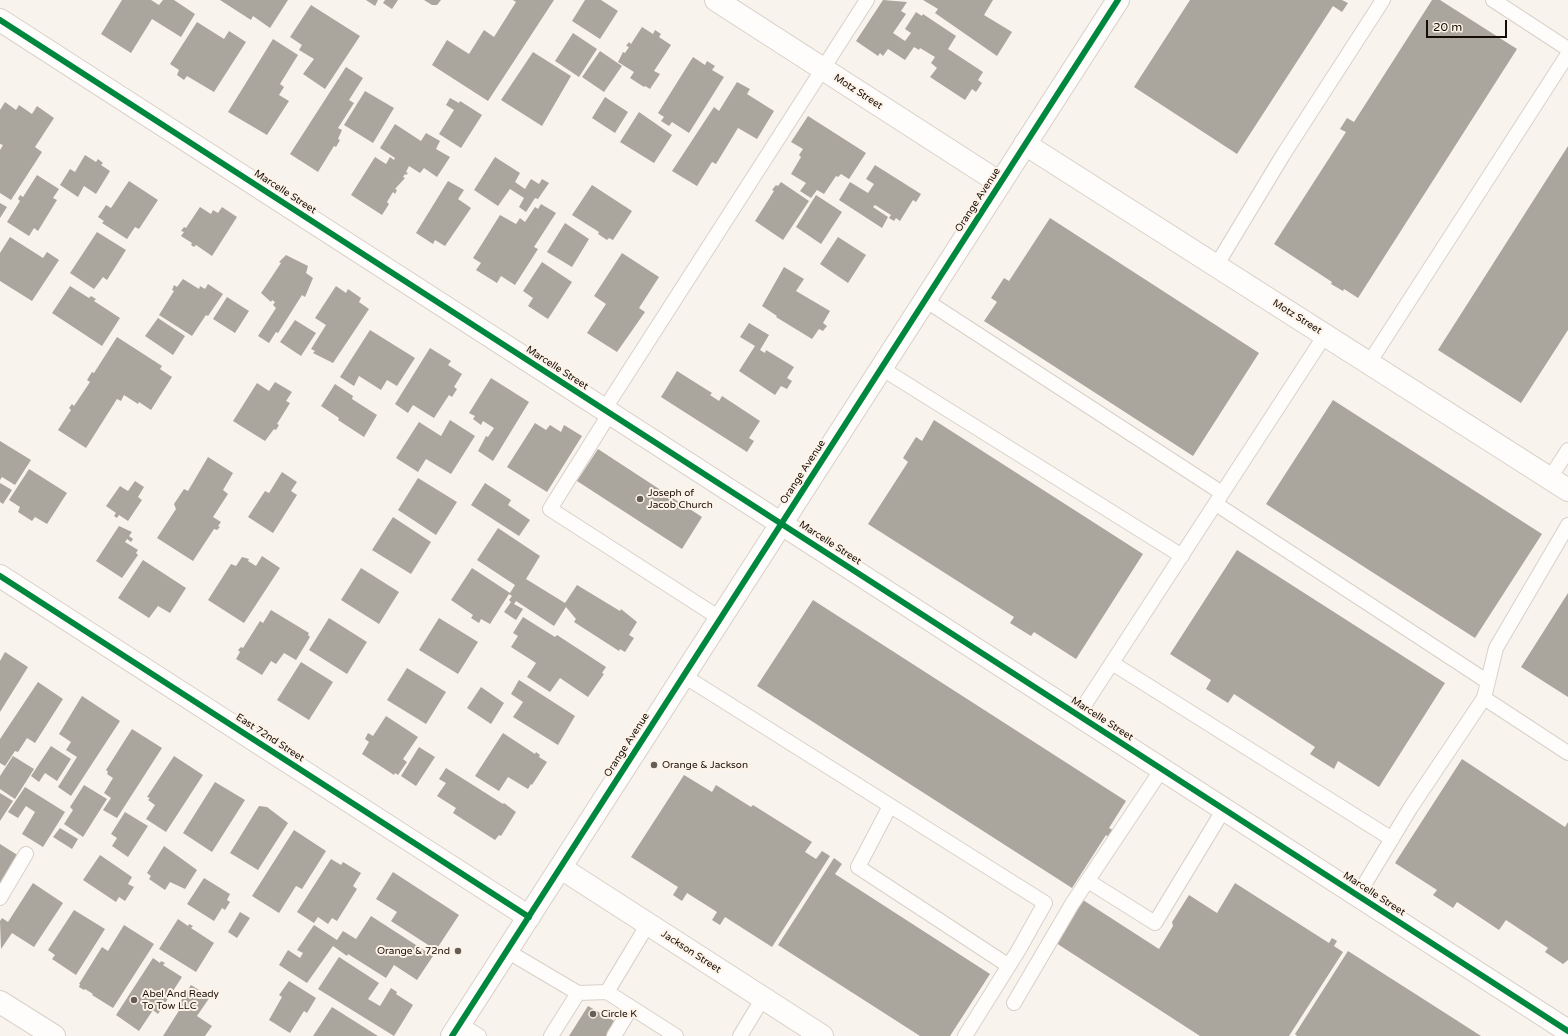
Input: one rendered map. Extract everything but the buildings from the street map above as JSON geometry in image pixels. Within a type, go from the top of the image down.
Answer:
[{"type":"street","name":"Motz Street","points":[[716,0],[1000,183]]},
{"type":"street","name":"Orange Avenue","points":[[456,1030],[1118,0]]},
{"type":"street","name":"Marcelle Street","points":[[0,20],[1568,1031]]},
{"type":"street","name":"Motz Street","points":[[1026,144],[1568,490]]},
{"type":"street","name":"East 72nd Street","points":[[0,576],[529,916]]},
{"type":"street","name":"Jackson Street","points":[[560,868],[822,1036]]},
{"type":"street","points":[[0,1002],[54,1036]]},
{"type":"lane","points":[[721,618],[550,509],[607,411],[866,0]]},
{"type":"lane","points":[[1216,266],[1283,155],[1383,0]]},
{"type":"lane","points":[[1492,0],[1568,49]]},
{"type":"lane","points":[[1369,363],[1568,54]]},
{"type":"lane","points":[[925,300],[1219,498],[1488,682]]},
{"type":"lane","points":[[1078,715],[1325,335]]},
{"type":"lane","points":[[881,368],[1182,556]]},
{"type":"lane","points":[[1550,478],[1568,450]]},
{"type":"lane","points":[[1358,896],[1411,807],[1484,698],[1496,648],[1568,525]]},
{"type":"lane","points":[[1112,663],[1392,840]]},
{"type":"lane","points":[[684,676],[1045,903],[1009,966],[965,1036]]},
{"type":"lane","points":[[1484,698],[1568,752]]},
{"type":"lane","points":[[1014,1003],[1072,904],[1162,769]]},
{"type":"lane","points":[[890,806],[858,867],[1009,966]]},
{"type":"lane","points":[[1088,881],[1155,923],[1224,809]]},
{"type":"lane","points":[[0,898],[26,854]]},
{"type":"lane","points":[[607,992],[648,924]]},
{"type":"lane","points":[[507,952],[578,993],[607,992],[676,1036]]},
{"type":"lane","points":[[550,1036],[578,993]]},
{"type":"lane","points":[[740,1036],[763,998]]},
{"type":"lane","points":[[614,1036],[631,1008]]},
{"type":"lane","points":[[456,1030],[480,1036]]},
{"type":"cycle path","points":[[452,1036],[1118,0]]},
{"type":"cycle path","points":[[0,20],[1568,1031]]},
{"type":"cycle path","points":[[0,576],[529,917]]},
{"type":"place","name":"Joseph of Jacob Church","points":[[640,499]]},
{"type":"place","name":"Orange & Jackson","points":[[654,765]]},
{"type":"place","name":"Orange & 72nd","points":[[458,951]]},
{"type":"place","name":"Abel And Ready To Tow LLC","points":[[134,1000]]},
{"type":"place","name":"Circle K","points":[[593,1014]]}]
